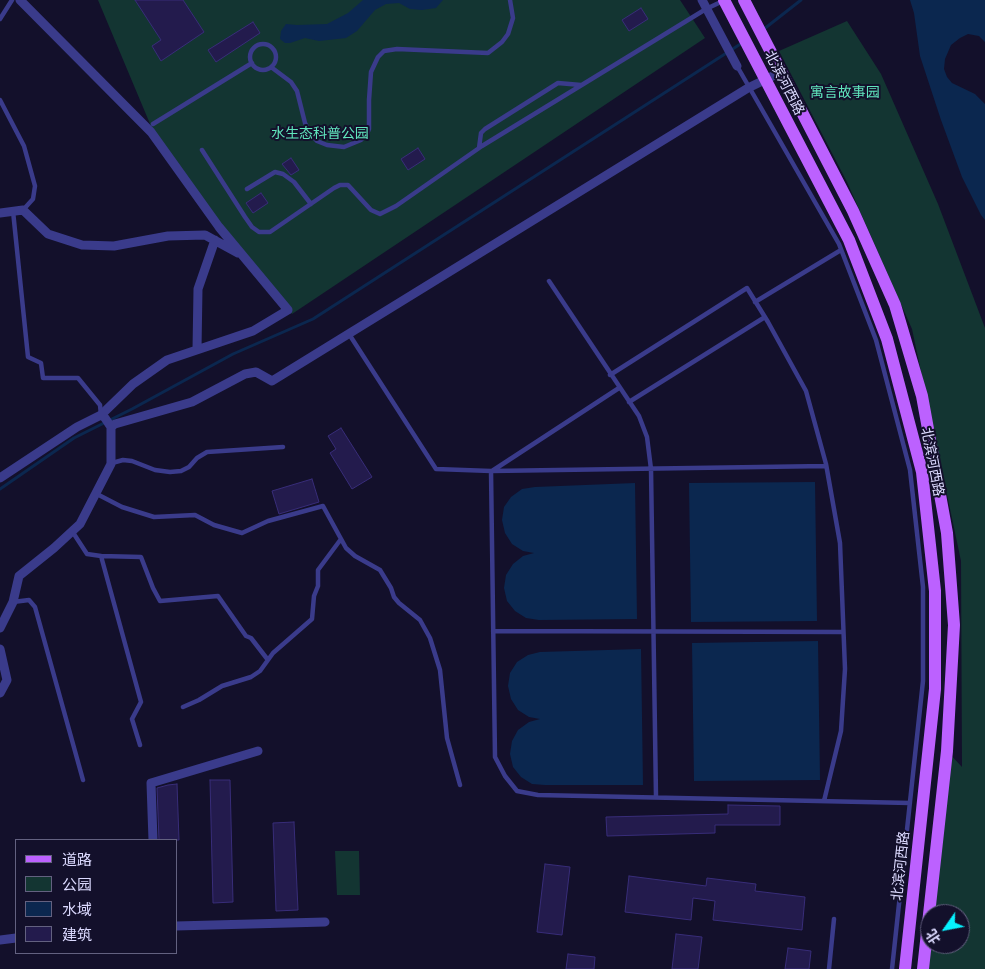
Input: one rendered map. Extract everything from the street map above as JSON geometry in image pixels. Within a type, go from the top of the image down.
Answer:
[{"type":"main road","name":"北滨河西路","points":[[724,0],[849,240],[887,339],[922,472],[935,592],[935,689],[904,969]]},
{"type":"main road","name":"北滨河西路","points":[[744,0],[853,211],[894,305],[922,396],[948,533],[954,625],[947,751],[924,969]]},
{"type":"street","points":[[0,478],[77,427],[103,416],[133,384],[167,360],[253,331],[288,310],[219,227],[151,132],[20,0]]},
{"type":"street","points":[[704,4],[737,66]]},
{"type":"street","points":[[111,427],[115,424],[192,402],[245,374],[256,372],[272,382],[748,88],[781,72]]},
{"type":"street","points":[[0,213],[23,210],[48,234],[82,245],[114,246],[168,236],[205,235],[243,256]]},
{"type":"street","points":[[197,349],[198,288],[214,240]]},
{"type":"street","points":[[0,628],[13,602],[19,576],[80,524],[110,464],[111,427],[103,416]]},
{"type":"street","points":[[0,649],[6,680],[0,693]]},
{"type":"street","points":[[152,839],[151,783],[258,751]]},
{"type":"street","points":[[178,926],[325,922]]},
{"type":"street","points":[[0,940],[15,938]]},
{"type":"lane","points":[[0,19],[12,0]]},
{"type":"lane","points":[[271,67],[291,82],[297,91],[305,122],[317,141],[327,146],[344,147],[361,140],[370,129],[369,100],[371,72],[378,57],[384,51],[397,48],[488,53],[502,42],[508,34],[513,18],[510,0]]},
{"type":"lane","points":[[202,150],[244,217],[259,232],[270,232],[340,185],[348,186],[371,210],[380,214],[396,206],[479,148],[582,86],[704,4],[724,0]]},
{"type":"lane","points":[[261,44],[272,48],[276,55],[271,67],[263,70],[258,69],[252,63],[250,55],[254,48],[261,44]]},
{"type":"lane","points":[[153,124],[252,63]]},
{"type":"lane","points":[[737,66],[841,250],[876,340],[910,470],[923,587],[923,681],[892,969]]},
{"type":"lane","points":[[479,148],[481,134],[485,129],[558,83],[582,86]]},
{"type":"lane","points":[[0,100],[24,146],[35,186],[33,200],[23,210]]},
{"type":"lane","points":[[247,189],[275,172],[283,174],[294,182],[311,204]]},
{"type":"lane","points":[[13,212],[28,357],[41,363],[43,378],[78,378],[100,405],[103,416]]},
{"type":"lane","points":[[755,302],[841,250]]},
{"type":"lane","points":[[550,281],[610,375],[639,416],[647,437],[650,469],[656,798]]},
{"type":"lane","points":[[610,375],[747,288],[806,391],[826,466],[840,543],[844,632],[845,669],[841,731],[824,801]]},
{"type":"lane","points":[[629,402],[765,317]]},
{"type":"lane","points":[[349,334],[436,469],[491,472],[826,466]]},
{"type":"lane","points":[[491,472],[619,388]]},
{"type":"lane","points":[[110,464],[124,460],[170,472],[181,471],[207,452],[283,447]]},
{"type":"lane","points":[[491,472],[495,757],[505,776],[517,791],[538,795],[910,803]]},
{"type":"lane","points":[[95,493],[122,507],[154,518],[195,515],[214,525],[242,533],[268,521],[323,506],[346,548],[380,570],[394,597],[420,620],[430,638],[440,670],[447,738],[460,785]]},
{"type":"lane","points":[[72,531],[87,554],[141,557],[160,601],[218,596],[246,636],[251,638],[268,660]]},
{"type":"lane","points":[[183,707],[222,686],[251,677],[260,671],[273,653],[312,619],[314,596],[318,586],[318,570],[341,539]]},
{"type":"lane","points":[[100,556],[141,702],[132,719],[140,745]]},
{"type":"lane","points":[[13,602],[29,600],[35,607],[83,780]]},
{"type":"lane","points":[[493,632],[844,632]]},
{"type":"lane","points":[[829,969],[834,919]]},
{"type":"green space","name":"水生态科普公园","points":[[98,0],[680,0],[705,38],[292,314],[221,225],[153,131]]},
{"type":"green space","name":"寓言故事园","points":[[847,21],[881,74],[938,204],[985,328],[985,969],[923,969],[925,954],[970,954],[970,904],[930,904],[947,751],[962,767],[961,561],[912,329],[847,182],[779,51]]},
{"type":"green space","points":[[335,851],[359,851],[360,895],[337,895]]},
{"type":"water","points":[[363,0],[443,0],[436,8],[422,10],[410,9],[399,3],[386,4],[375,10],[357,31],[346,38],[319,41],[305,38],[290,43],[285,43],[280,39],[281,31],[286,24],[327,24],[348,13]]},
{"type":"water","points":[[910,0],[985,0],[985,42],[979,36],[968,34],[960,38],[951,45],[945,59],[944,69],[952,83],[975,94],[985,104],[985,220],[962,177],[941,120],[920,56],[914,13]]},
{"type":"water","points":[[815,482],[817,621],[691,622],[689,483]]},
{"type":"water","points":[[635,483],[637,619],[539,620],[526,618],[515,611],[507,601],[504,588],[506,575],[513,564],[523,556],[534,553],[523,551],[512,544],[505,533],[502,520],[504,507],[511,497],[522,489],[535,487]]},
{"type":"water","points":[[818,641],[820,780],[694,781],[692,643]]},
{"type":"water","points":[[641,649],[643,785],[545,785],[532,784],[521,777],[513,767],[510,754],[512,741],[518,730],[529,722],[540,719],[529,717],[518,710],[511,699],[508,686],[510,673],[517,662],[528,655],[540,652]]},
{"type":"building","points":[[135,0],[183,0],[204,32],[161,61],[152,46],[161,40]]},
{"type":"building","points":[[641,8],[648,19],[629,31],[622,20]]},
{"type":"building","points":[[253,22],[260,33],[216,62],[208,50]]},
{"type":"building","points":[[418,148],[425,159],[408,170],[401,159]]},
{"type":"building","points":[[291,158],[299,170],[291,175],[282,164]]},
{"type":"building","points":[[261,193],[268,203],[253,213],[246,203]]},
{"type":"building","points":[[341,428],[372,477],[352,489],[330,453],[336,449],[328,436]]},
{"type":"building","points":[[312,479],[319,502],[279,514],[272,491]]},
{"type":"building","points":[[210,780],[230,780],[233,902],[213,903]]},
{"type":"building","points":[[177,784],[179,840],[159,839],[157,788]]},
{"type":"building","points":[[728,805],[780,806],[780,825],[715,825],[715,833],[607,836],[606,817],[728,814]]},
{"type":"building","points":[[294,822],[298,910],[276,911],[273,823]]},
{"type":"building","points":[[545,864],[570,867],[562,935],[537,932]]},
{"type":"building","points":[[629,876],[706,886],[707,878],[756,884],[755,891],[805,897],[802,930],[713,920],[715,901],[693,898],[691,920],[625,912]]},
{"type":"building","points":[[676,934],[702,937],[698,969],[672,969]]},
{"type":"building","points":[[788,948],[811,951],[809,969],[785,969]]},
{"type":"building","points":[[568,954],[595,957],[594,969],[566,969]]},
{"type":"waterway","points":[[764,29],[801,0]]},
{"type":"waterway","points":[[0,489],[74,438],[233,354],[313,319],[742,43]]}]
